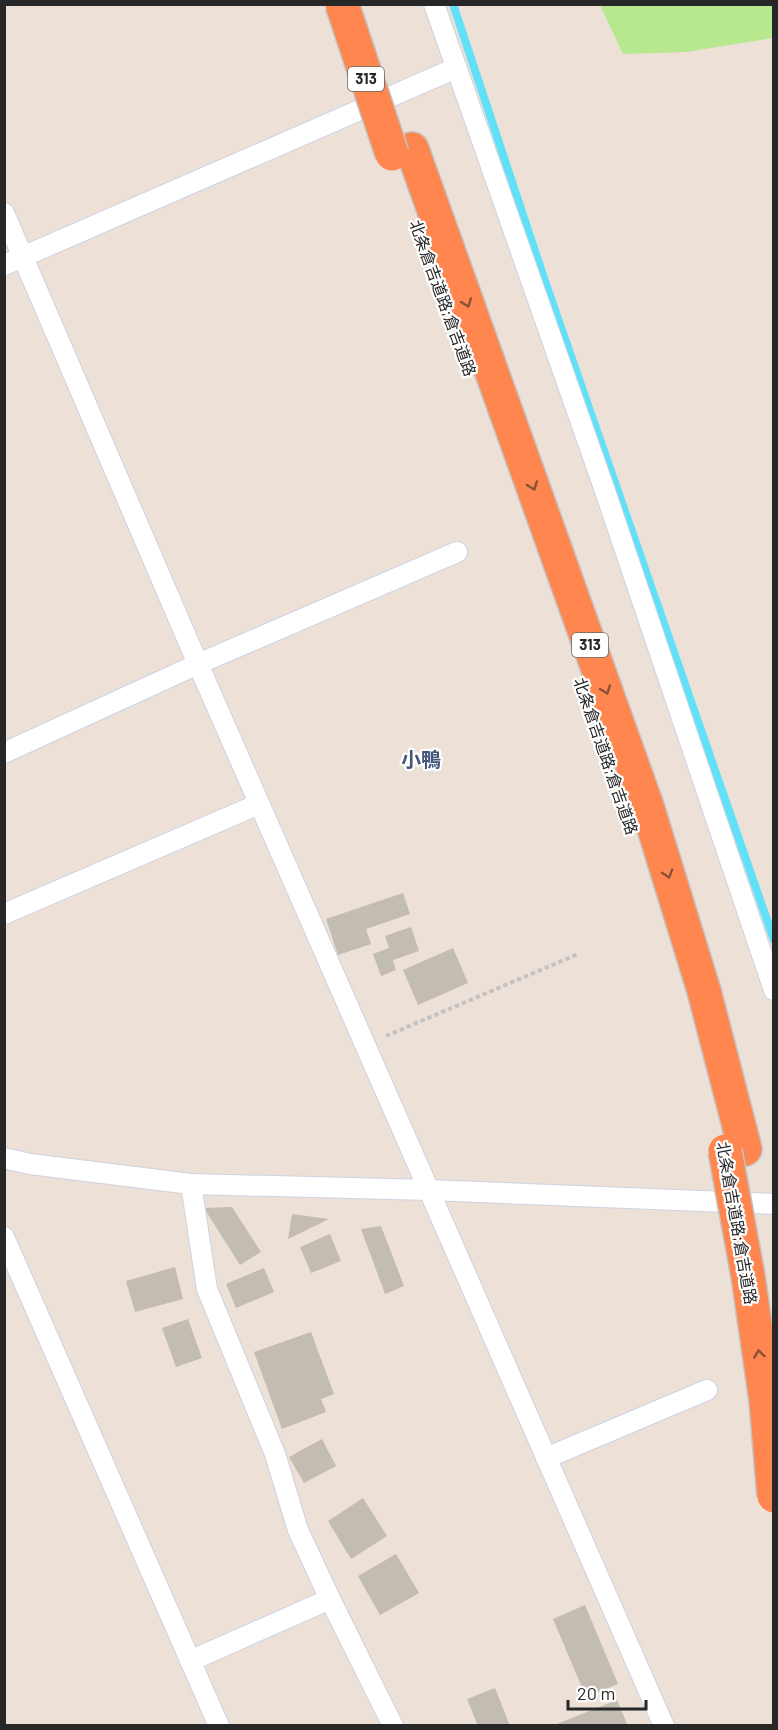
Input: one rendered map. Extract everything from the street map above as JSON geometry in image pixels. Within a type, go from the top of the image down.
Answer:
[{"type":"highway","name":"北条倉吉道路;倉吉道路","points":[[342,4],[402,152],[626,813],[735,1150],[774,1324]]},
{"type":"highway","name":"北条倉吉道路;倉吉道路","points":[[362,4],[402,152]]},
{"type":"highway","name":"北条倉吉道路;倉吉道路","points":[[735,1150],[748,1276],[764,1390],[774,1496]]},
{"type":"street","points":[[434,4],[608,499],[774,990]]},
{"type":"street","points":[[4,265],[456,68]]},
{"type":"street","points":[[4,213],[259,804],[664,1725]]},
{"type":"street","points":[[4,753],[198,664],[457,552]]},
{"type":"street","points":[[4,914],[259,804]]},
{"type":"street","points":[[4,1158],[30,1164],[191,1184],[430,1190],[774,1204]]},
{"type":"street","points":[[191,1184],[207,1289],[275,1454],[298,1530],[393,1725]]},
{"type":"street","points":[[4,1237],[219,1725]]},
{"type":"street","points":[[546,1458],[707,1390]]},
{"type":"street","points":[[190,1661],[330,1599]]},
{"type":"path","points":[[365,1045],[578,954]]},
{"type":"green space","points":[[600,5],[773,5],[773,38],[686,52],[623,54]]},
{"type":"building","points":[[403,893],[410,914],[366,929],[371,944],[338,955],[326,919]]},
{"type":"building","points":[[411,927],[419,951],[393,960],[396,970],[381,976],[373,954],[389,948],[385,936]]},
{"type":"building","points":[[453,948],[468,983],[418,1005],[403,970]]},
{"type":"building","points":[[232,1207],[261,1252],[240,1265],[204,1208]]},
{"type":"building","points":[[292,1214],[329,1219],[288,1239]]},
{"type":"building","points":[[381,1226],[404,1286],[385,1294],[361,1229]]},
{"type":"building","points":[[330,1234],[341,1261],[311,1273],[300,1247]]},
{"type":"building","points":[[175,1267],[183,1299],[135,1312],[126,1281]]},
{"type":"building","points":[[264,1268],[274,1292],[236,1308],[226,1284]]},
{"type":"building","points":[[188,1319],[202,1358],[176,1367],[162,1328]]},
{"type":"building","points":[[311,1332],[334,1394],[321,1399],[326,1412],[282,1429],[254,1352]]},
{"type":"building","points":[[322,1439],[336,1466],[304,1483],[289,1457]]},
{"type":"building","points":[[363,1498],[387,1536],[351,1559],[328,1521]]},
{"type":"building","points":[[396,1554],[419,1593],[380,1615],[358,1576]]},
{"type":"building","points":[[585,1605],[618,1684],[586,1697],[553,1619]]},
{"type":"building","points":[[495,1688],[510,1726],[478,1726],[467,1699]]},
{"type":"building","points":[[617,1700],[628,1726],[554,1726],[554,1725]]},
{"type":"waterway","points":[[453,4],[547,287],[774,940]]},
{"type":"district","name":"小鴨","points":[[421,760]]}]
